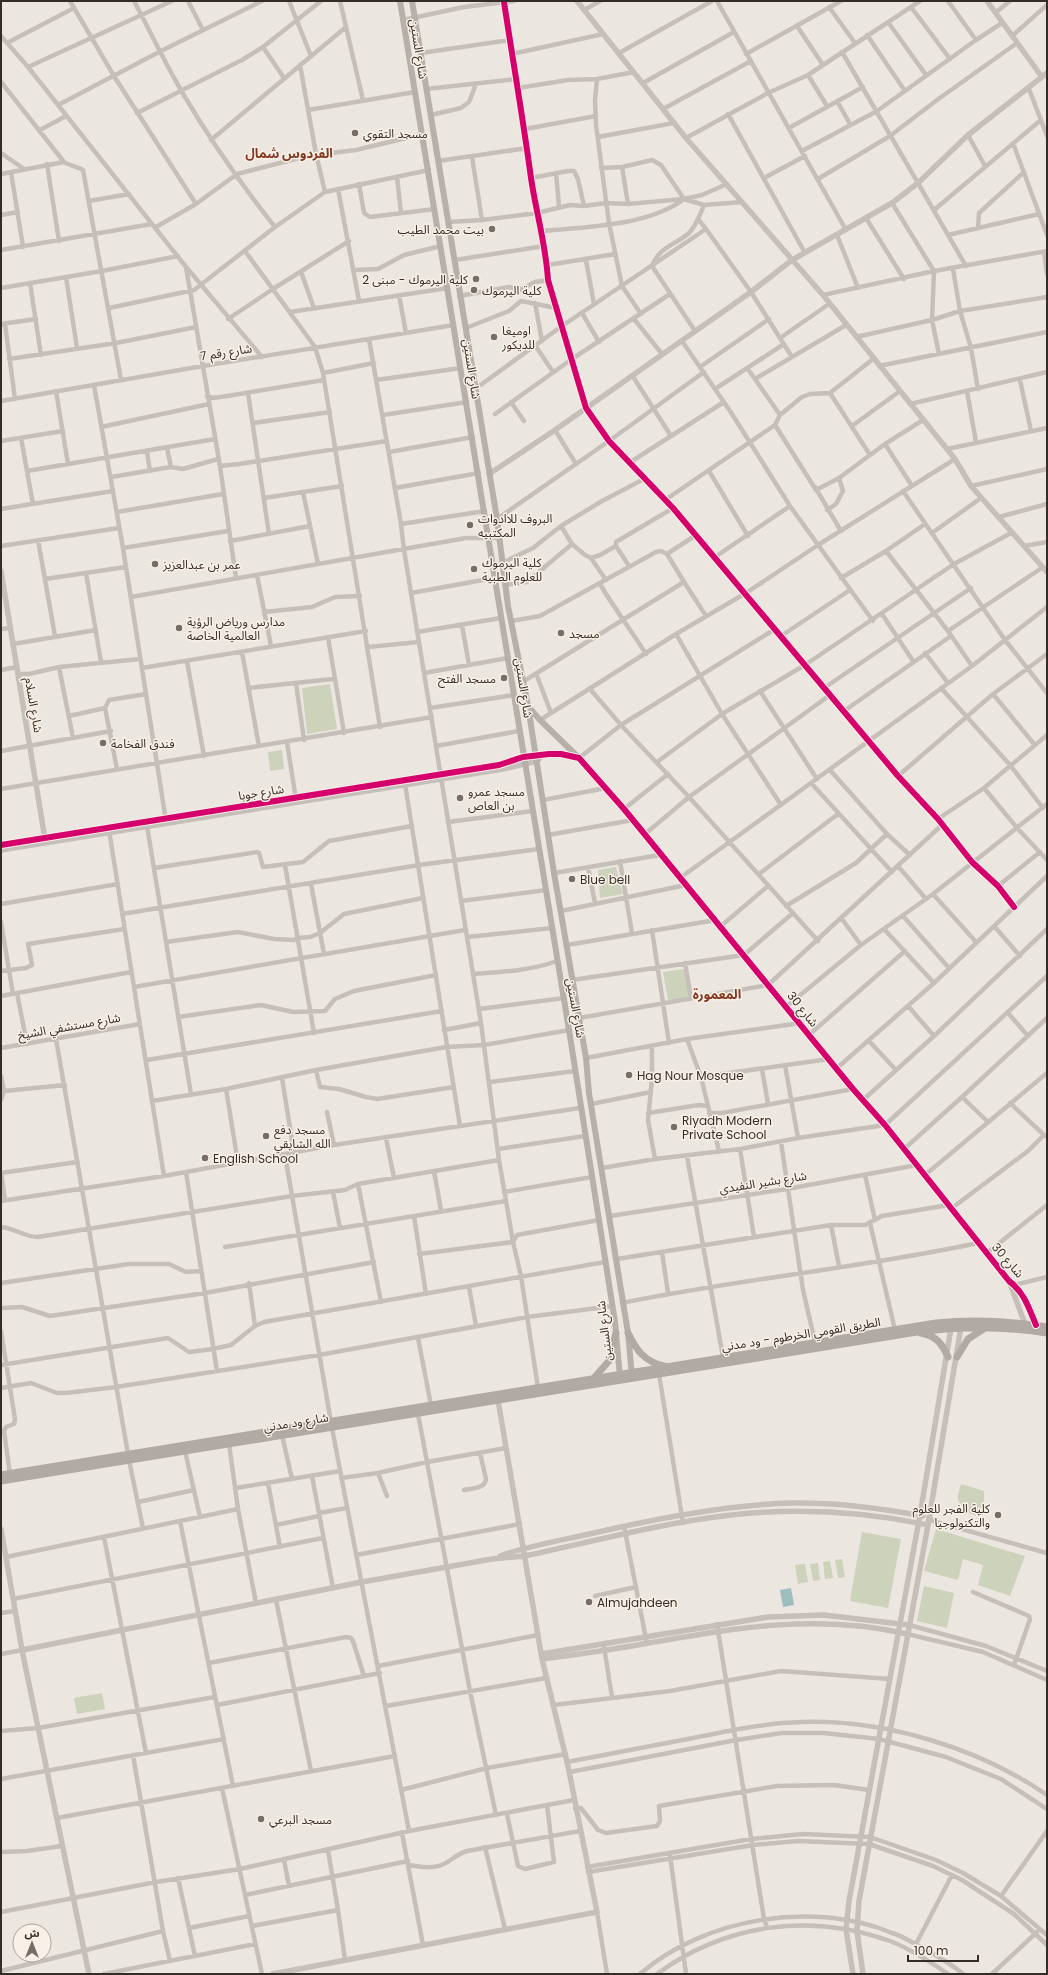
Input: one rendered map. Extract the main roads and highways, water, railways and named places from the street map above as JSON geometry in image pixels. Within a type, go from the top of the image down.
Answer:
[{"type":"highway","name":"الطريق القومي الخرطوم - ود مدني","points":[[594,1381],[632,1375],[666,1366],[815,1342],[964,1321],[1025,1324],[1047,1327]]},
{"type":"highway","name":"الطريق القومي الخرطوم - ود مدني","points":[[632,1375],[659,1374],[917,1332],[961,1327],[1047,1333]]},
{"type":"highway","points":[[957,1357],[968,1339],[986,1328]]},
{"type":"highway","points":[[917,1332],[928,1334],[938,1340],[944,1347],[948,1357]]},
{"type":"highway","points":[[594,1381],[609,1361],[616,1333]]},
{"type":"highway","points":[[628,1333],[634,1345],[641,1354],[654,1363],[666,1366]]},
{"type":"highway","name":"شارع ود مدني","points":[[1,1481],[129,1457],[185,1451],[282,1435],[431,1405],[538,1388],[594,1381]]},
{"type":"highway","name":"شارع ود مدني","points":[[1,1475],[129,1457],[331,1425],[418,1414],[594,1381]]},
{"type":"main road","points":[[400,3],[412,3]]},
{"type":"main road","name":"شارع الستين","points":[[400,3],[479,473],[485,511],[487,537],[576,1071],[580,1108],[615,1322],[620,1377]]},
{"type":"main road","name":"شارع الستين","points":[[412,3],[490,474],[505,585],[524,681],[544,800],[554,873],[586,1058],[617,1259],[622,1303],[628,1333],[632,1375]]},
{"type":"main road","points":[[528,706],[540,720],[578,757]]},
{"type":"main road","points":[[570,1034],[582,1035]]},
{"type":"main road","points":[[572,1050],[584,1048]]},
{"type":"main road","points":[[613,1309],[624,1310]]},
{"type":"main road","points":[[615,1322],[626,1320]]},
{"type":"water","points":[[791,1588],[794,1605],[783,1607],[780,1590]]},
{"type":"place","name":"مسجد التقوي","points":[[355,133]]},
{"type":"place","name":"بيت محمد الطيب","points":[[492,229]]},
{"type":"place","name":"كلية اليرموك - مبنى 2","points":[[476,279]]},
{"type":"place","name":"كلية اليرموك","points":[[474,290]]},
{"type":"place","name":"اوميغا للديكور","points":[[494,337]]},
{"type":"place","name":"البروف للاادوات المكتبيه","points":[[470,525]]},
{"type":"place","name":"عمر بن عبدالعزيز","points":[[155,564]]},
{"type":"place","name":"كلية اليرموك للعلوم الطبية","points":[[474,569]]},
{"type":"place","name":"مدارس ورياض الرؤية العالمية الخاصة","points":[[179,628]]},
{"type":"place","name":"مسجد","points":[[561,633]]},
{"type":"place","name":"مسجد الفتح","points":[[504,678]]},
{"type":"place","name":"فندق الفخامة","points":[[103,743]]},
{"type":"place","name":"مسجد عمرو بن العاص","points":[[460,798]]},
{"type":"place","name":"Blue bell","points":[[572,879]]},
{"type":"place","name":"Hag Nour Mosque","points":[[629,1075]]},
{"type":"place","name":"Riyadh Modern Private School","points":[[674,1127]]},
{"type":"place","name":"مسجد دفع الله الشايقي","points":[[266,1136]]},
{"type":"place","name":"English School","points":[[205,1158]]},
{"type":"place","name":"كلية الفجر للعلوم والتكنولوجيا","points":[[998,1515]]},
{"type":"place","name":"Almujahdeen","points":[[589,1602]]},
{"type":"place","name":"مسجد البرعي","points":[[261,1819]]},
{"type":"district","name":"الفردوس شمال","points":[[289,153]]},
{"type":"district","name":"المعمورة","points":[[717,994]]}]
